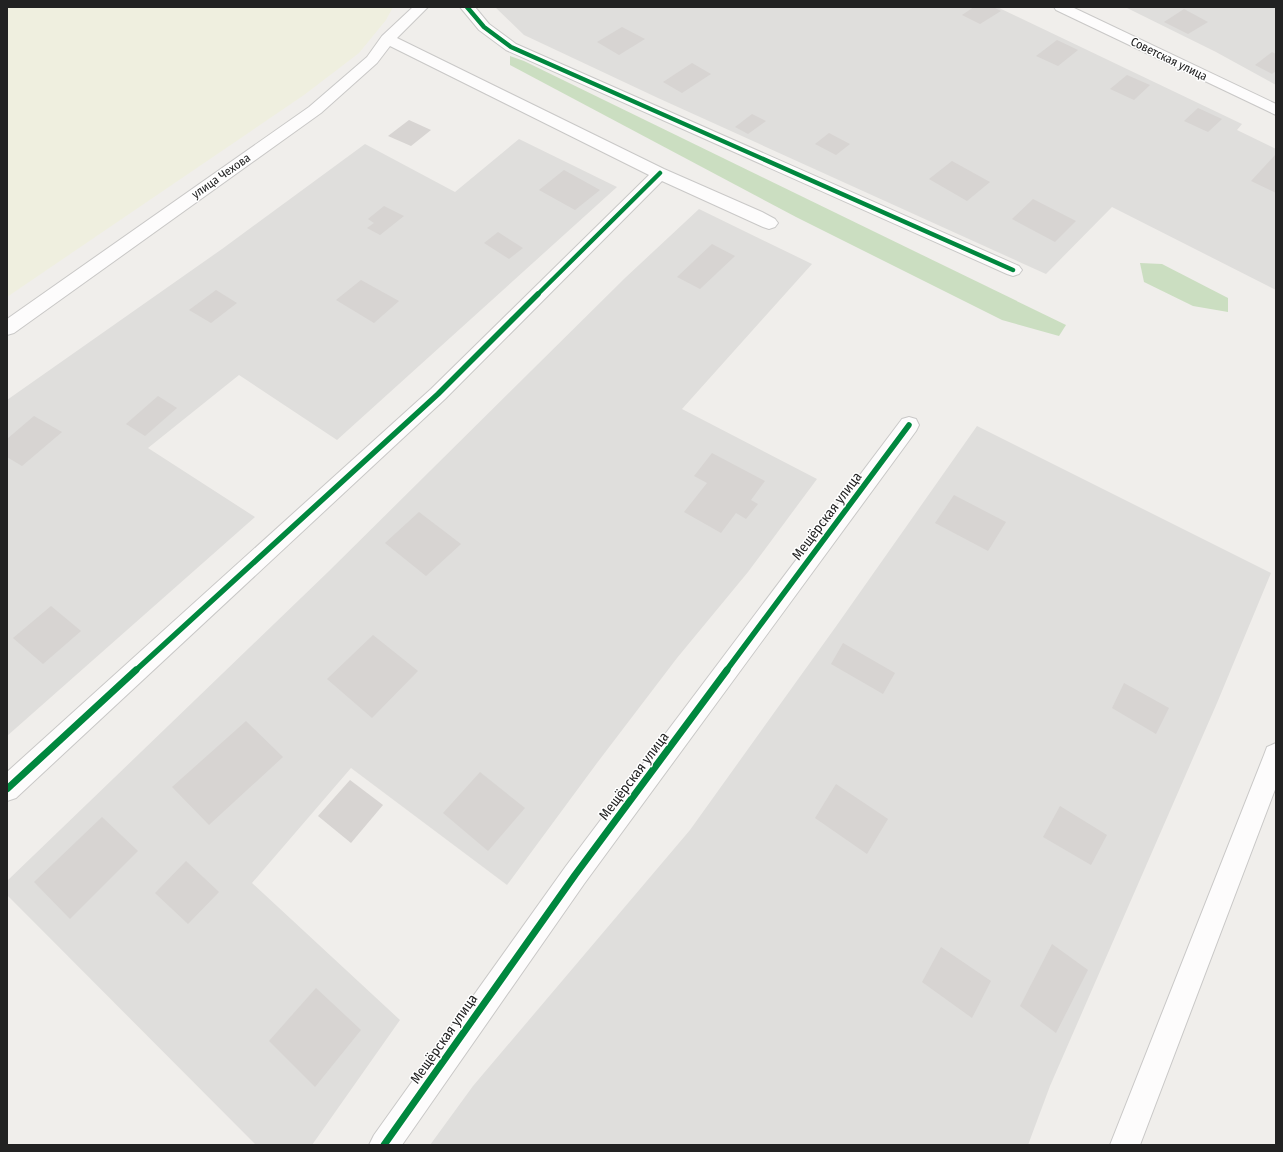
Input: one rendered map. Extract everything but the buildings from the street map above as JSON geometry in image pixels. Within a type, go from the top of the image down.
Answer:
[{"type":"street","name":"улица Чехова","points":[[7,328],[315,110],[372,60],[387,39],[421,7]]},
{"type":"street","points":[[467,7],[484,27],[511,47],[1013,270]]},
{"type":"street","name":"Советская улица","points":[[1061,7],[1276,110]]},
{"type":"street","points":[[387,39],[460,72],[660,173],[738,206],[769,223]]},
{"type":"street","points":[[7,788],[438,394],[660,173]]},
{"type":"street","name":"Мещёрская улица","points":[[384,1145],[575,875],[909,425]]},
{"type":"street","points":[[1125,1145],[1276,755]]},
{"type":"shaded area","points":[[495,7],[997,7],[1242,124],[1237,130],[1276,149],[1276,290],[1112,207],[1046,274],[658,98],[524,35]]},
{"type":"shaded area","points":[[1125,7],[1276,7],[1276,85],[1216,52]]},
{"type":"shaded area","points":[[519,139],[617,187],[337,440],[239,375],[148,448],[255,517],[7,736],[7,400],[222,249],[365,144],[455,192]]},
{"type":"shaded area","points":[[699,209],[812,264],[682,409],[817,479],[748,572],[677,658],[507,885],[351,768],[252,883],[400,1020],[312,1145],[256,1145],[7,895],[7,881],[328,572],[625,278]]},
{"type":"shaded area","points":[[977,426],[1271,573],[1217,703],[1050,1086],[1028,1145],[430,1145],[473,1086],[690,830]]},
{"type":"green space","points":[[7,7],[393,7],[386,20],[359,53],[304,95],[7,297]]},
{"type":"green space","points":[[510,56],[524,61],[1066,325],[1059,336],[1002,320],[796,217],[510,65]]},
{"type":"green space","points":[[1140,263],[1162,264],[1228,298],[1228,312],[1193,306],[1144,282]]},
{"type":"cycle path","points":[[467,7],[484,27],[511,47],[1013,270]]},
{"type":"cycle path","points":[[7,789],[438,394],[660,173]]},
{"type":"cycle path","points":[[384,1145],[575,875],[909,425]]}]
